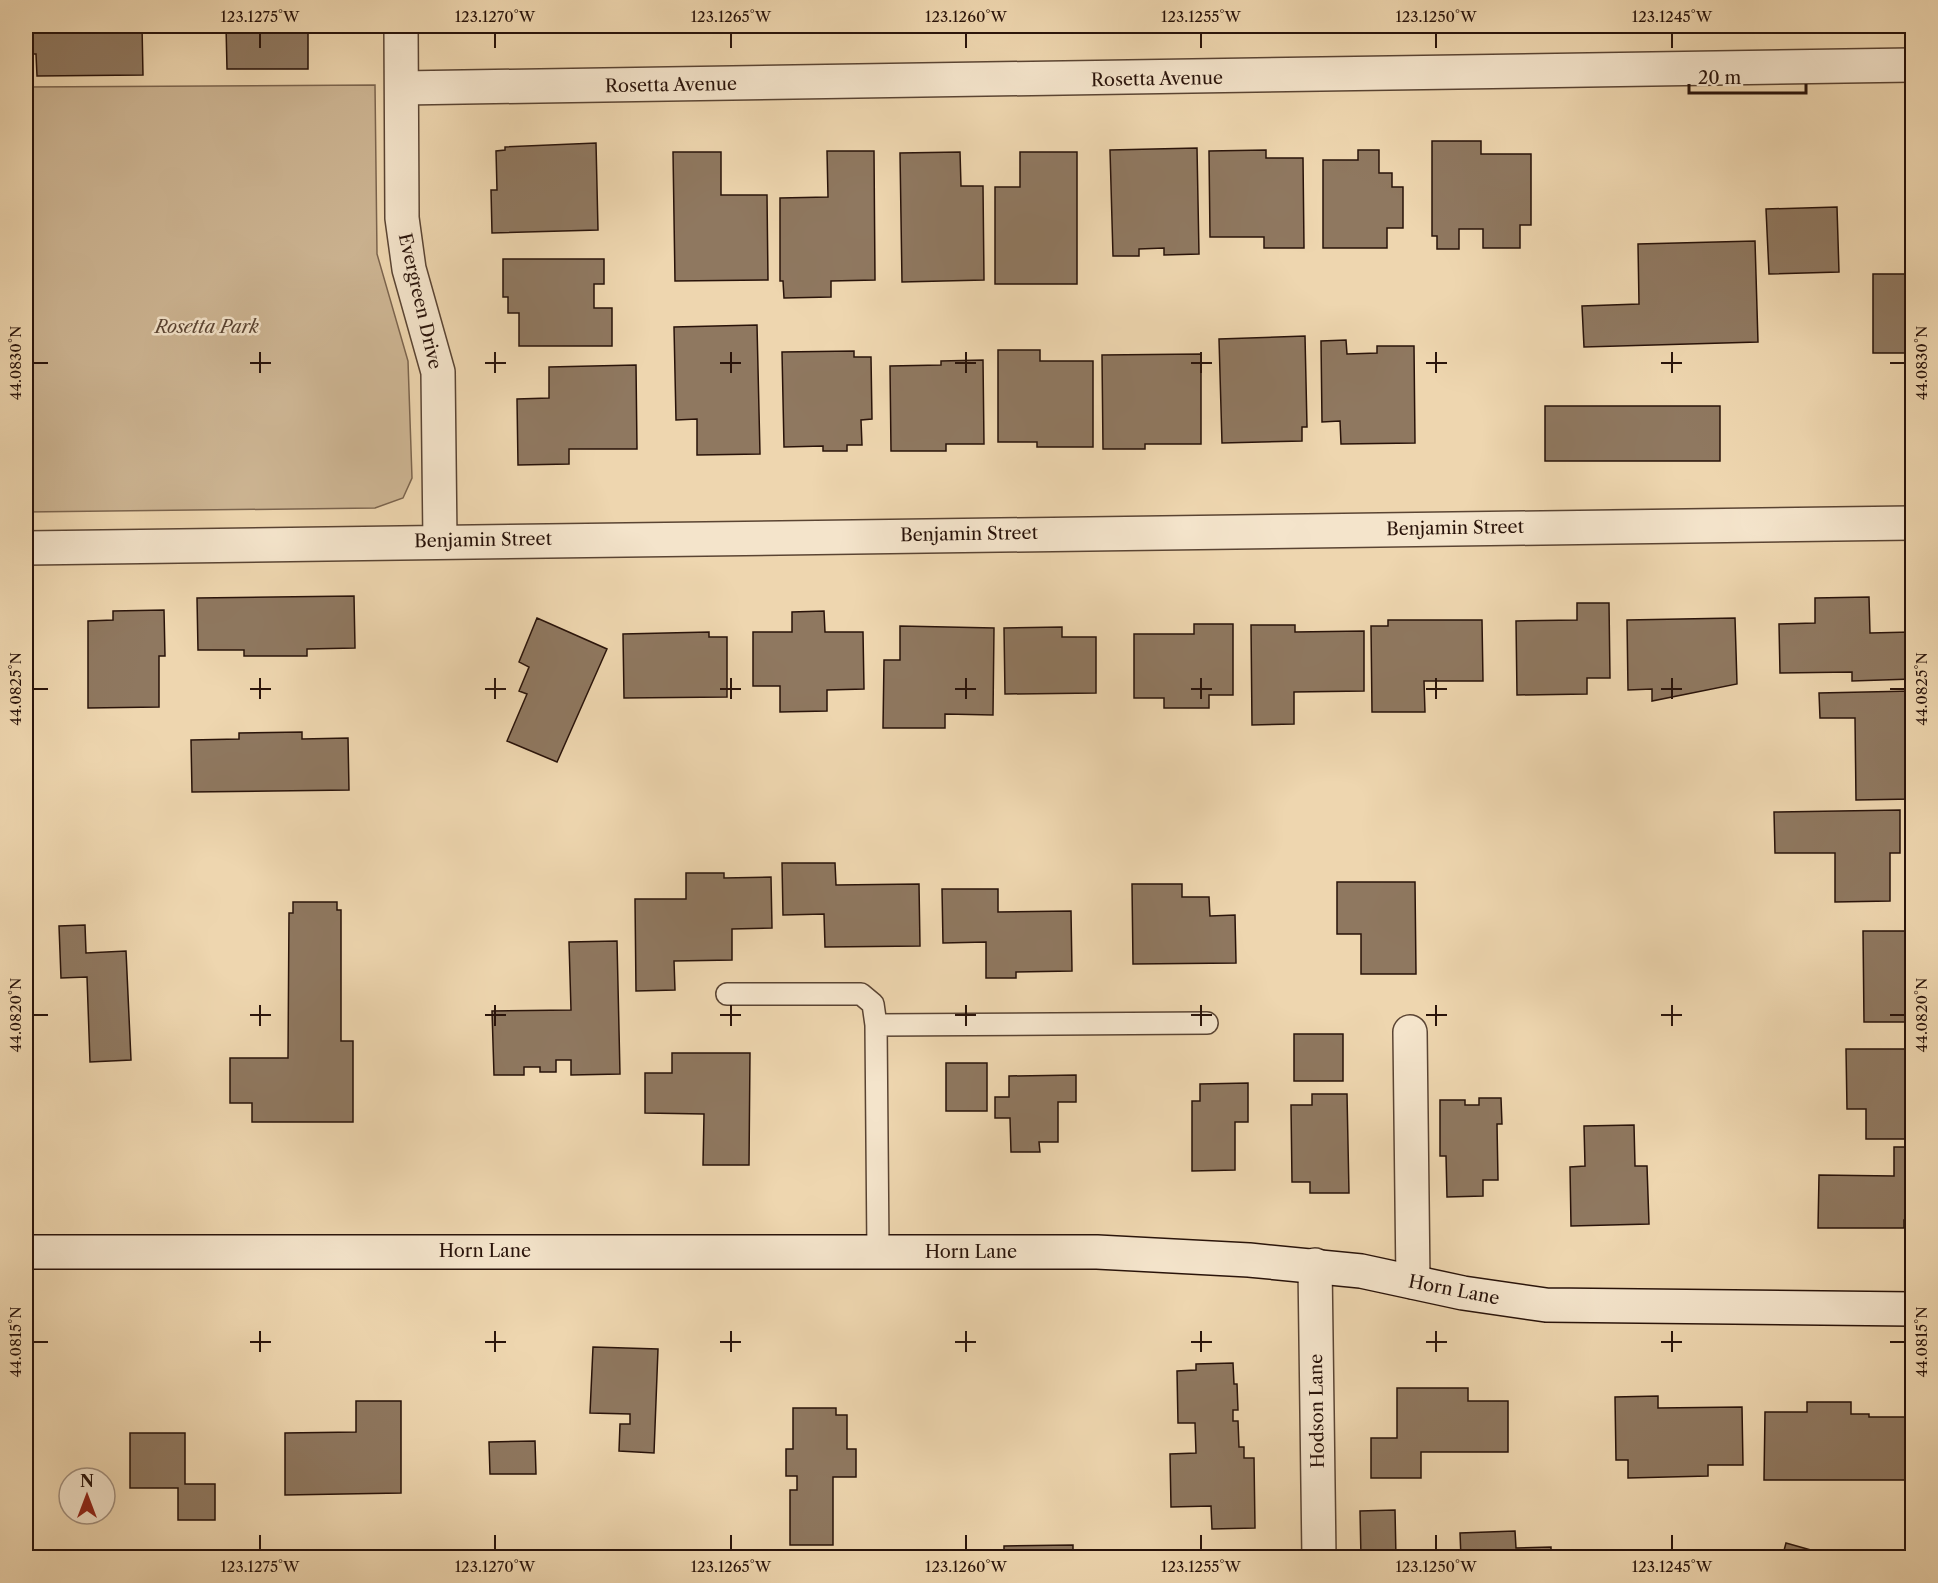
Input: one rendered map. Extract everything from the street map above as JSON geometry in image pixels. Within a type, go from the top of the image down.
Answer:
[{"type":"street","name":"Evergreen Drive","points":[[401,26],[401,210],[404,247],[438,372],[440,541]]},
{"type":"street","name":"Rosetta Avenue","points":[[402,88],[1912,65]]},
{"type":"street","name":"Benjamin Street","points":[[26,548],[1912,523]]},
{"type":"street","points":[[1410,1032],[1413,1282]]},
{"type":"street","name":"Horn Lane","points":[[26,1252],[1097,1252],[1315,1265],[1361,1271],[1463,1293],[1546,1305],[1912,1309]]},
{"type":"street","name":"Hodson Lane","points":[[1315,1265],[1319,1557]]},
{"type":"lane","points":[[727,994],[861,994],[873,1004],[876,1024],[878,1252]]},
{"type":"lane","points":[[876,1024],[1207,1023]]},
{"type":"green space","name":"Rosetta Park","points":[[375,85],[377,254],[408,361],[412,478],[403,498],[375,508],[26,512],[26,87]]},
{"type":"building","points":[[26,26],[142,26],[143,75],[37,76],[36,54],[31,54],[30,43],[26,43]]},
{"type":"building","points":[[226,26],[308,26],[308,69],[227,69]]},
{"type":"building","points":[[1432,141],[1481,141],[1481,154],[1531,154],[1531,225],[1520,225],[1520,248],[1483,248],[1483,229],[1459,229],[1459,249],[1437,249],[1437,236],[1432,236]]},
{"type":"building","points":[[596,143],[598,230],[492,233],[491,190],[497,190],[496,151],[505,150],[505,147]]},
{"type":"building","points":[[1197,148],[1199,254],[1164,255],[1164,248],[1139,249],[1139,256],[1113,256],[1110,150]]},
{"type":"building","points":[[1266,150],[1266,158],[1303,158],[1304,248],[1264,248],[1264,237],[1210,237],[1209,151]]},
{"type":"building","points":[[1358,150],[1379,150],[1379,173],[1392,173],[1392,187],[1403,187],[1403,228],[1387,228],[1387,248],[1323,248],[1323,160],[1358,160]]},
{"type":"building","points":[[827,151],[874,151],[875,280],[831,281],[831,297],[784,298],[783,281],[780,281],[780,198],[828,197]]},
{"type":"building","points":[[673,152],[721,152],[721,195],[767,195],[768,280],[675,281]]},
{"type":"building","points":[[960,152],[961,186],[983,186],[984,280],[902,282],[900,153]]},
{"type":"building","points":[[1020,152],[1077,152],[1077,284],[995,284],[995,187],[1020,187]]},
{"type":"building","points":[[1837,207],[1839,272],[1769,274],[1766,209]]},
{"type":"building","points":[[1755,241],[1758,342],[1584,347],[1582,306],[1639,304],[1638,244]]},
{"type":"building","points":[[503,259],[604,259],[604,284],[594,284],[594,308],[612,308],[612,346],[519,346],[519,313],[508,313],[508,297],[503,297]]},
{"type":"building","points":[[1873,274],[1912,274],[1912,372],[1905,372],[1905,353],[1873,353]]},
{"type":"building","points":[[757,325],[760,454],[697,455],[697,419],[676,420],[674,327]]},
{"type":"building","points":[[1305,336],[1307,427],[1302,427],[1302,441],[1222,443],[1219,339]]},
{"type":"building","points":[[1346,340],[1347,354],[1377,353],[1377,346],[1414,346],[1415,443],[1341,444],[1340,421],[1322,422],[1321,341]]},
{"type":"building","points":[[998,350],[1040,350],[1040,361],[1093,361],[1093,447],[1037,447],[1037,442],[998,442]]},
{"type":"building","points":[[854,351],[854,357],[871,357],[872,419],[861,420],[862,445],[847,445],[847,451],[823,451],[823,446],[784,447],[782,352]]},
{"type":"building","points":[[1201,354],[1201,444],[1145,444],[1145,449],[1103,449],[1102,355]]},
{"type":"building","points":[[983,360],[984,444],[946,444],[946,451],[891,451],[890,366],[941,365],[941,361]]},
{"type":"building","points":[[636,365],[637,449],[569,449],[569,464],[518,465],[517,399],[549,398],[549,367]]},
{"type":"building","points":[[1545,406],[1720,406],[1720,461],[1545,461]]},
{"type":"building","points":[[354,596],[355,648],[307,649],[307,656],[244,656],[244,650],[198,650],[197,598]]},
{"type":"building","points":[[1869,597],[1870,633],[1911,632],[1912,679],[1852,681],[1852,672],[1780,673],[1779,624],[1815,623],[1815,598]]},
{"type":"building","points":[[1577,603],[1609,603],[1610,678],[1587,678],[1587,694],[1517,695],[1516,621],[1577,620]]},
{"type":"building","points":[[164,610],[165,656],[159,656],[159,707],[88,708],[88,621],[113,620],[113,611]]},
{"type":"building","points":[[824,611],[825,632],[863,632],[864,689],[827,690],[827,711],[780,712],[780,686],[753,686],[753,632],[792,632],[792,612]]},
{"type":"building","points":[[537,618],[607,649],[557,762],[507,741],[527,694],[519,691],[529,667],[519,662]]},
{"type":"building","points":[[1735,618],[1737,684],[1652,701],[1652,689],[1628,690],[1627,620]]},
{"type":"building","points":[[1388,620],[1482,620],[1483,681],[1424,681],[1425,712],[1372,712],[1371,626],[1388,626]]},
{"type":"building","points":[[1194,624],[1233,624],[1233,695],[1209,695],[1209,708],[1164,708],[1164,698],[1134,698],[1134,634],[1194,634]]},
{"type":"building","points":[[1251,625],[1295,625],[1295,632],[1364,631],[1364,691],[1294,692],[1294,724],[1252,725]]},
{"type":"building","points":[[900,626],[994,628],[993,715],[945,714],[945,728],[883,728],[884,660],[900,660]]},
{"type":"building","points":[[1062,627],[1062,637],[1096,637],[1096,693],[1005,694],[1004,628]]},
{"type":"building","points":[[709,632],[709,637],[727,637],[727,697],[624,698],[623,634]]},
{"type":"building","points":[[1912,691],[1912,799],[1856,800],[1855,718],[1820,718],[1819,693]]},
{"type":"building","points":[[302,732],[302,739],[348,738],[349,790],[192,792],[191,740],[239,739],[239,733]]},
{"type":"building","points":[[1900,810],[1900,853],[1890,853],[1890,901],[1835,902],[1835,853],[1775,853],[1774,812]]},
{"type":"building","points":[[782,863],[835,863],[836,885],[919,884],[920,946],[825,947],[824,914],[783,915]]},
{"type":"building","points":[[686,873],[724,873],[724,878],[771,877],[772,928],[732,929],[732,960],[674,961],[675,990],[636,991],[635,899],[686,899]]},
{"type":"building","points":[[1337,882],[1415,882],[1416,974],[1361,974],[1361,934],[1337,934]]},
{"type":"building","points":[[1132,884],[1182,884],[1182,897],[1209,897],[1210,916],[1235,915],[1236,963],[1133,964]]},
{"type":"building","points":[[942,889],[998,889],[998,912],[1071,911],[1072,971],[1016,972],[1016,978],[986,978],[986,942],[943,943]]},
{"type":"building","points":[[293,902],[337,902],[337,910],[341,910],[341,1041],[353,1041],[353,1122],[252,1122],[252,1103],[230,1103],[230,1058],[288,1058],[289,913],[293,913]]},
{"type":"building","points":[[85,925],[86,953],[126,951],[131,1060],[90,1062],[87,977],[61,978],[59,926]]},
{"type":"building","points":[[1863,931],[1912,931],[1912,1022],[1864,1022]]},
{"type":"building","points":[[617,941],[620,1074],[571,1075],[571,1060],[556,1060],[556,1072],[540,1072],[540,1067],[524,1067],[524,1075],[494,1075],[492,1011],[571,1010],[569,942]]},
{"type":"building","points":[[1294,1034],[1343,1034],[1343,1081],[1294,1081]]},
{"type":"building","points":[[1846,1049],[1912,1049],[1912,1139],[1866,1139],[1866,1109],[1847,1109]]},
{"type":"building","points":[[672,1053],[750,1053],[749,1165],[703,1165],[704,1114],[645,1113],[645,1073],[672,1073]]},
{"type":"building","points":[[946,1063],[987,1063],[987,1111],[946,1111]]},
{"type":"building","points":[[1076,1075],[1076,1102],[1058,1102],[1058,1142],[1039,1142],[1040,1152],[1011,1152],[1010,1118],[995,1118],[995,1097],[1009,1097],[1009,1076]]},
{"type":"building","points":[[1248,1083],[1248,1122],[1235,1122],[1235,1170],[1192,1171],[1192,1101],[1200,1101],[1200,1084]]},
{"type":"building","points":[[1312,1094],[1347,1094],[1349,1193],[1310,1193],[1310,1182],[1292,1182],[1291,1105],[1312,1105]]},
{"type":"building","points":[[1479,1098],[1501,1098],[1502,1124],[1497,1124],[1498,1180],[1483,1180],[1483,1196],[1447,1197],[1446,1156],[1440,1156],[1440,1100],[1465,1100],[1465,1105],[1479,1105]]},
{"type":"building","points":[[1634,1125],[1635,1166],[1647,1166],[1649,1224],[1571,1226],[1570,1167],[1585,1166],[1584,1126]]},
{"type":"building","points":[[1894,1147],[1912,1147],[1912,1220],[1904,1220],[1904,1228],[1818,1228],[1819,1175],[1894,1176]]},
{"type":"building","points":[[593,1347],[658,1349],[654,1453],[619,1451],[620,1424],[630,1424],[630,1414],[590,1413]]},
{"type":"building","points":[[1233,1363],[1238,1410],[1233,1410],[1233,1421],[1238,1421],[1239,1447],[1244,1447],[1244,1458],[1254,1458],[1255,1528],[1212,1529],[1211,1506],[1171,1507],[1170,1454],[1196,1453],[1195,1423],[1178,1423],[1177,1371],[1196,1370],[1196,1364]]},
{"type":"building","points":[[1397,1388],[1468,1388],[1468,1401],[1508,1401],[1508,1452],[1421,1452],[1421,1478],[1371,1478],[1371,1438],[1397,1438]]},
{"type":"building","points":[[1658,1396],[1658,1408],[1742,1407],[1743,1465],[1708,1465],[1708,1476],[1628,1478],[1628,1460],[1616,1460],[1615,1397]]},
{"type":"building","points":[[356,1401],[401,1401],[401,1493],[285,1495],[285,1433],[356,1432]]},
{"type":"building","points":[[1807,1402],[1851,1402],[1851,1414],[1869,1414],[1869,1417],[1905,1417],[1905,1480],[1764,1480],[1765,1412],[1807,1412]]},
{"type":"building","points":[[793,1408],[836,1408],[836,1415],[847,1415],[847,1449],[856,1449],[856,1477],[833,1477],[833,1545],[790,1545],[790,1490],[797,1490],[797,1476],[786,1476],[786,1449],[793,1449]]},
{"type":"building","points":[[130,1433],[185,1433],[185,1484],[215,1484],[215,1520],[178,1520],[178,1488],[130,1488]]},
{"type":"building","points":[[535,1441],[536,1474],[490,1474],[489,1442]]},
{"type":"building","points":[[1395,1510],[1396,1558],[1361,1558],[1360,1511]]},
{"type":"building","points":[[1515,1531],[1516,1548],[1551,1547],[1551,1558],[1461,1558],[1460,1533]]},
{"type":"building","points":[[1786,1543],[1836,1557],[1836,1558],[1782,1558]]},
{"type":"building","points":[[1073,1545],[1073,1558],[1004,1558],[1004,1546]]}]
